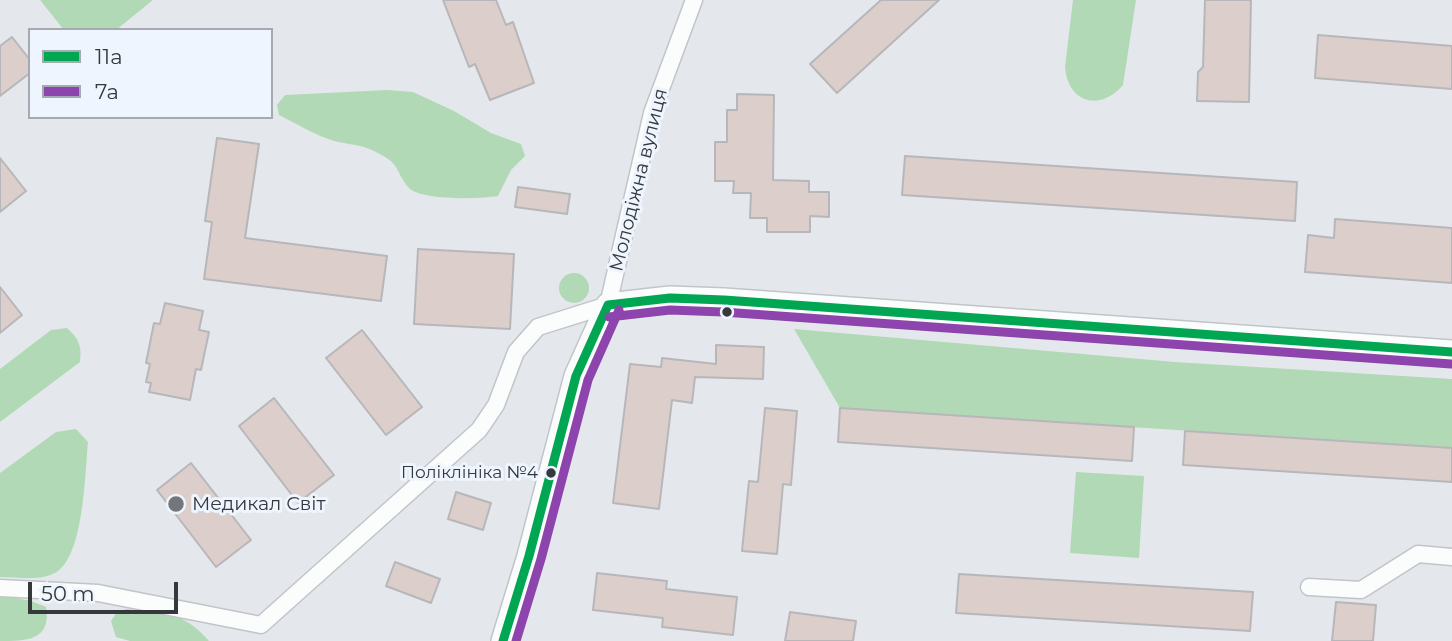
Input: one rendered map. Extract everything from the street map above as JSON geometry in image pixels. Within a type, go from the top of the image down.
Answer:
[{"type":"street","name":"Молодіжна вулиця","points":[[503,641],[529,556],[576,376],[608,305],[652,113],[694,0]]},
{"type":"street","points":[[0,589],[99,593],[261,625],[480,430],[496,405],[516,352],[538,327],[608,305],[670,298],[724,300],[1452,352]]},
{"type":"street","points":[[1309,587],[1361,590],[1418,554],[1452,557]]},
{"type":"green space","points":[[40,0],[153,0],[118,28],[62,28]]},
{"type":"green space","points":[[1073,0],[1136,0],[1123,85],[1105,99],[1086,100],[1072,89],[1067,79],[1065,67]]},
{"type":"green space","points":[[387,90],[413,92],[454,111],[491,133],[521,144],[525,156],[511,170],[498,196],[451,198],[414,192],[384,156],[365,147],[334,141],[313,133],[279,115],[277,105],[285,95]]},
{"type":"green space","points":[[574,273],[585,277],[589,288],[585,299],[574,303],[563,299],[559,288],[563,277]]},
{"type":"green space","points":[[67,328],[79,343],[80,362],[0,422],[0,369],[51,330]]},
{"type":"green space","points":[[794,329],[1175,362],[1452,379],[1452,448],[840,408]]},
{"type":"green space","points":[[76,429],[88,442],[82,511],[67,561],[58,571],[45,577],[0,577],[0,473],[56,432]]},
{"type":"green space","points":[[1076,472],[1144,476],[1139,558],[1070,553]]},
{"type":"green space","points":[[0,595],[46,607],[47,618],[41,633],[27,639],[0,641]]},
{"type":"green space","points":[[127,609],[181,619],[209,641],[130,641],[116,637],[111,621],[117,612]]},
{"type":"building","points":[[443,0],[496,0],[506,25],[513,22],[534,83],[490,100],[475,64],[469,67]]},
{"type":"building","points":[[881,0],[939,0],[837,93],[810,64]]},
{"type":"building","points":[[1205,0],[1251,0],[1249,102],[1197,101],[1198,72],[1203,67]]},
{"type":"building","points":[[1318,35],[1452,46],[1452,89],[1315,78]]},
{"type":"building","points":[[12,37],[28,57],[28,75],[0,96],[0,46]]},
{"type":"building","points":[[737,94],[774,95],[773,180],[809,181],[809,192],[829,192],[829,217],[810,216],[810,232],[767,232],[767,218],[750,218],[751,193],[733,193],[734,181],[715,181],[715,142],[727,142],[727,110],[737,110]]},
{"type":"building","points":[[217,138],[259,144],[245,238],[387,256],[381,301],[204,279],[212,222],[205,221]]},
{"type":"building","points":[[905,156],[1297,182],[1295,221],[902,195]]},
{"type":"building","points":[[0,158],[26,191],[0,212]]},
{"type":"building","points":[[518,187],[570,194],[567,214],[515,207]]},
{"type":"building","points":[[1335,219],[1452,228],[1452,283],[1305,272],[1308,235],[1334,238]]},
{"type":"building","points":[[418,249],[514,254],[510,329],[414,324]]},
{"type":"building","points":[[0,287],[22,315],[0,333]]},
{"type":"building","points":[[165,303],[203,311],[199,330],[209,332],[201,370],[196,369],[190,400],[149,392],[151,383],[146,382],[150,364],[146,363],[154,323],[160,324]]},
{"type":"building","points":[[362,330],[422,407],[386,435],[326,358]]},
{"type":"building","points":[[716,345],[764,347],[763,379],[695,377],[692,403],[672,400],[659,509],[613,503],[630,364],[661,367],[662,358],[716,364]]},
{"type":"building","points":[[274,398],[334,475],[298,503],[239,426]]},
{"type":"building","points":[[765,408],[797,411],[791,485],[783,484],[777,554],[742,551],[749,481],[758,482]]},
{"type":"building","points":[[840,408],[1134,427],[1132,461],[838,442]]},
{"type":"building","points":[[1185,431],[1452,448],[1452,482],[1183,465]]},
{"type":"building","points":[[191,463],[251,540],[216,567],[157,490]]},
{"type":"building","points":[[456,492],[491,503],[483,530],[448,519]]},
{"type":"building","points":[[395,562],[440,579],[431,603],[386,586]]},
{"type":"building","points":[[597,573],[667,581],[666,589],[737,597],[733,635],[662,627],[663,618],[593,610]]},
{"type":"building","points":[[959,574],[1253,592],[1250,631],[956,613]]},
{"type":"building","points":[[1336,602],[1376,605],[1373,641],[1332,641]]},
{"type":"building","points":[[790,612],[856,621],[853,641],[785,641]]},
{"type":"transit line","name":"11а","points":[[608,305],[670,298],[724,300],[1452,352]]},
{"type":"transit line","name":"11а","points":[[503,641],[529,556],[576,376],[608,305]]},
{"type":"transit line","name":"7а","points":[[516,641],[541,559],[588,380],[619,310]]},
{"type":"transit line","name":"7а","points":[[609,317],[670,310],[723,312],[1451,364]]},
{"type":"place","name":"Поліклініка №4","points":[[551,473]]},
{"type":"place","name":"Медикал Світ","points":[[176,504]]}]
